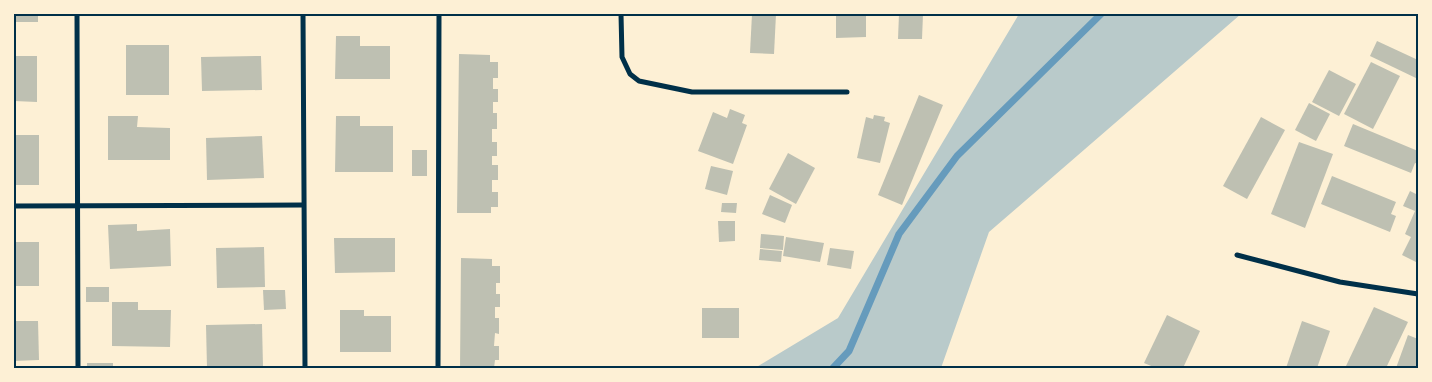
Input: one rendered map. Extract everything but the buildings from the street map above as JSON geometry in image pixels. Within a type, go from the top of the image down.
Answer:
[{"type":"street","points":[[77,14],[78,368]]},
{"type":"street","points":[[303,14],[305,368]]},
{"type":"street","points":[[438,368],[439,14]]},
{"type":"street","points":[[621,14],[622,58],[630,74],[639,81],[692,92],[847,92]]},
{"type":"street","points":[[14,206],[303,205]]},
{"type":"street","points":[[1237,255],[1340,282],[1418,294]]},
{"type":"shaded area","points":[[1019,14],[1241,14],[989,232],[941,368],[755,368],[838,318]]},
{"type":"waterway","points":[[833,368],[849,351],[899,234],[957,156],[1101,14]]}]
